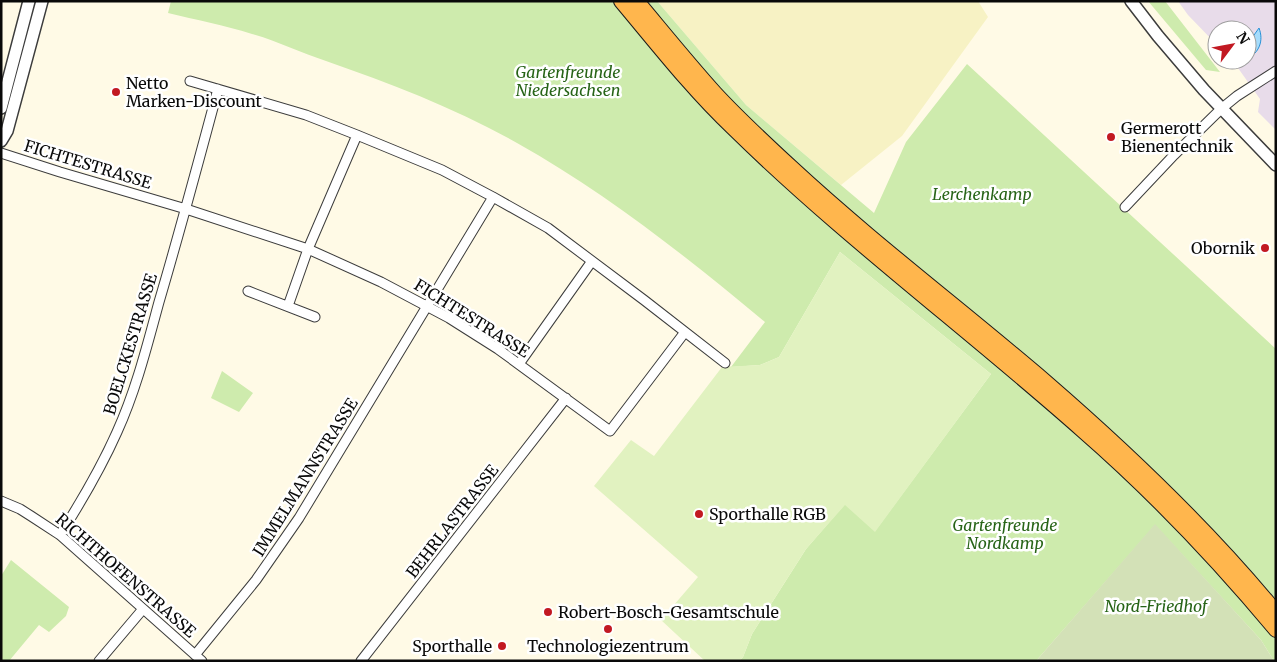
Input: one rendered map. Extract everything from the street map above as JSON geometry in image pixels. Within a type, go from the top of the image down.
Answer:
[{"type":"highway","points":[[621,1],[731,127],[853,238],[960,326],[1097,444],[1155,498],[1199,543],[1276,630]]},
{"type":"highway","points":[[637,1],[715,93],[763,141],[848,218],[1046,382],[1127,454],[1201,527],[1276,612]]},
{"type":"street","points":[[1,108],[29,1]]},
{"type":"street","points":[[1,141],[7,131],[42,1]]},
{"type":"street","points":[[1132,1],[1158,36],[1221,109],[1276,165]]},
{"type":"street","points":[[1125,207],[1221,109],[1276,71]]},
{"type":"street","points":[[190,81],[306,115],[442,170],[548,228],[725,363]]},
{"type":"street","name":"BOELCKESTRASSE","points":[[60,535],[78,507],[117,432],[135,385],[186,209],[218,89]]},
{"type":"street","points":[[288,306],[308,249],[357,135]]},
{"type":"street","name":"FICHTESTRASSE","points":[[1,153],[186,209],[308,249],[381,282],[428,306],[472,332],[520,364],[610,430],[685,332]]},
{"type":"street","name":"IMMELMANNSTRASSE","points":[[198,658],[285,539],[314,494],[493,197]]},
{"type":"street","points":[[520,364],[592,261]]},
{"type":"street","points":[[248,291],[315,317]]},
{"type":"street","name":"BEHRLASTRASSE","points":[[361,661],[566,398]]},
{"type":"street","name":"RICHTHOFENSTRASSE","points":[[1,501],[31,516],[60,535],[198,658]]},
{"type":"street","points":[[99,661],[143,609]]},
{"type":"shaded area","points":[[657,1],[978,1],[988,17],[902,136],[841,185],[746,105]]},
{"type":"shaded area","points":[[1178,1],[1276,1],[1276,130],[1258,112],[1260,99],[1239,70],[1257,70],[1257,20],[1207,20],[1207,35],[1188,15]]},
{"type":"green space","points":[[171,1],[657,1],[746,105],[874,213],[906,142],[967,64],[1276,349],[1276,661],[1274,661],[1261,640],[1155,525],[1036,661],[739,661],[743,657],[752,634],[806,549],[845,504],[875,531],[991,374],[840,252],[779,357],[760,365],[731,367],[765,322],[676,250],[614,204],[550,162],[471,119],[424,98],[261,37],[168,13]]},
{"type":"green space","points":[[1148,1],[1165,1],[1207,55],[1207,70],[1218,70],[1220,72],[1206,70]]},
{"type":"green space","points":[[840,252],[991,374],[875,532],[845,505],[806,549],[752,634],[743,657],[739,661],[705,661],[661,620],[698,577],[594,486],[631,440],[654,456],[722,367],[760,365],[779,357]]},
{"type":"green space","points":[[222,371],[253,393],[239,412],[211,398]]},
{"type":"green space","name":"Nord-Friedhof","points":[[1155,524],[1261,640],[1274,661],[1036,661]]},
{"type":"green space","points":[[11,560],[69,607],[66,616],[49,632],[39,625],[9,661],[1,661],[1,576]]},
{"type":"water","points":[[1259,28],[1261,42],[1257,50],[1257,31]]},
{"type":"place","name":"Netto Marken-Discount","points":[[116,92]]},
{"type":"place","name":"Germerott Bienentechnik","points":[[1111,137]]},
{"type":"place","name":"Obornik","points":[[1265,248]]},
{"type":"place","name":"Sporthalle RGB","points":[[699,514]]},
{"type":"place","name":"Robert-Bosch-Gesamtschule","points":[[548,612]]},
{"type":"place","name":"Technologiezentrum","points":[[608,629]]},
{"type":"place","name":"Sporthalle","points":[[502,646]]},
{"type":"park label","name":"Gartenfreunde Niedersachsen","points":[[568,81]]},
{"type":"park label","name":"Lerchenkamp","points":[[982,194]]},
{"type":"park label","name":"Gartenfreunde Nordkamp","points":[[1005,534]]}]
